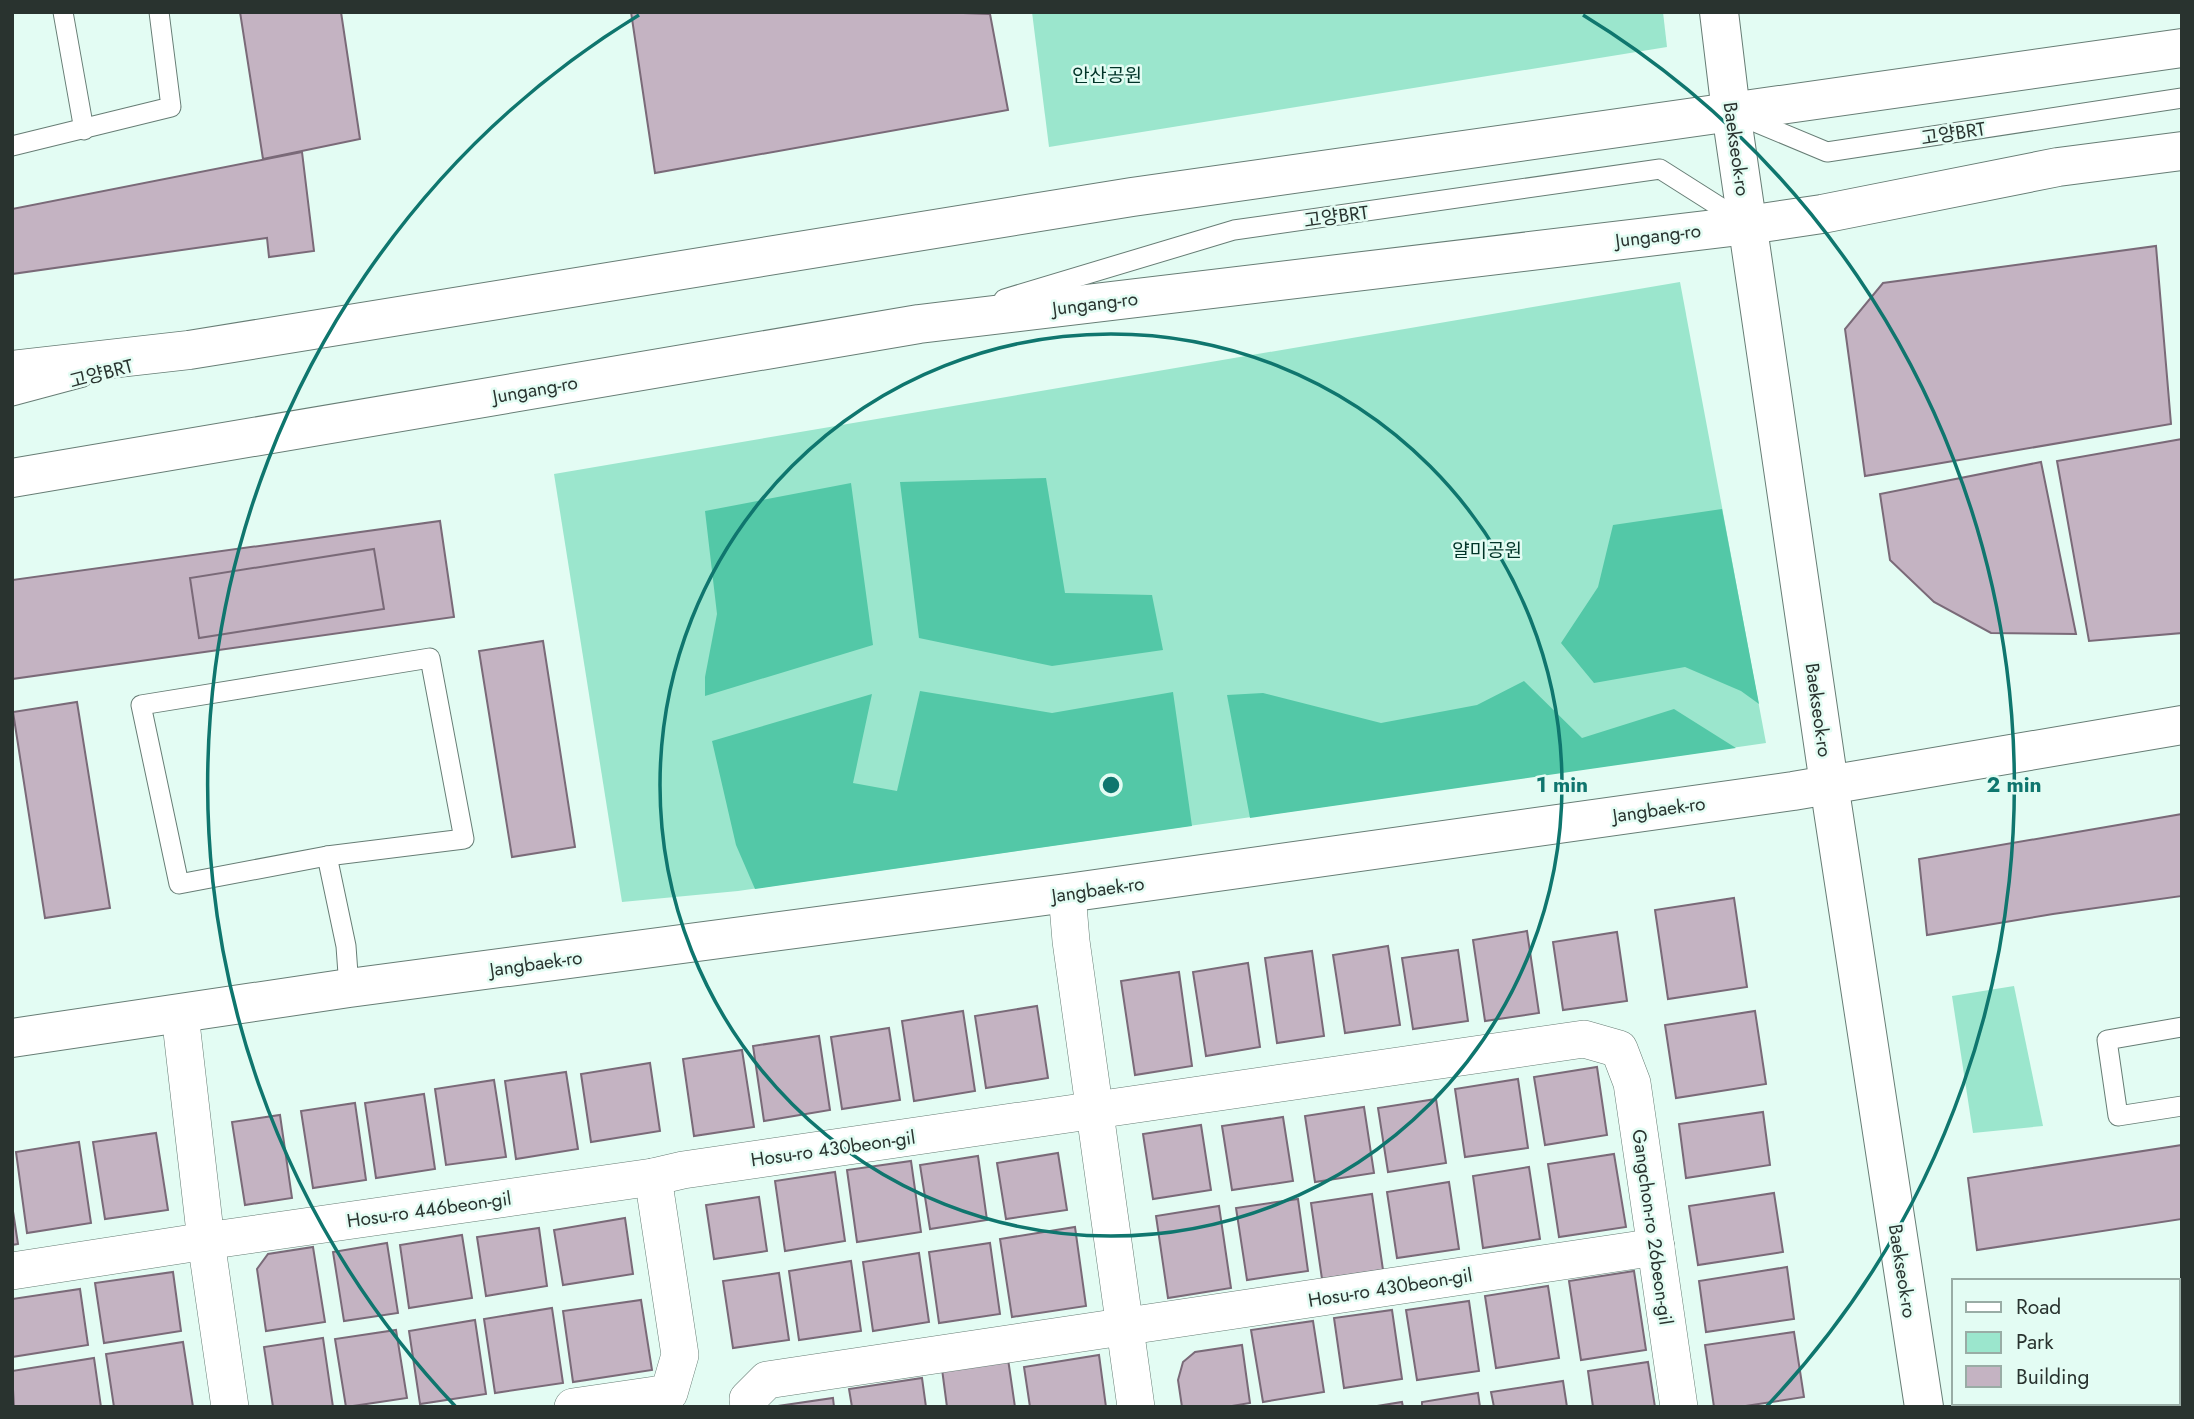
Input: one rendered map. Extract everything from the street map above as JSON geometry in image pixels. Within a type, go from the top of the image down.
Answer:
[{"type":"main road","name":"Baekseok-ro","points":[[1719,12],[1731,112],[1829,784],[1924,1407]]},
{"type":"main road","points":[[12,370],[189,350],[1132,197],[2182,48]]},
{"type":"main road","name":"Jungang-ro","points":[[12,478],[919,324],[1748,225],[1822,214],[2058,167],[2182,151]]},
{"type":"main road","name":"Jangbaek-ro","points":[[12,1038],[349,988],[1067,893],[1829,784],[2182,726]]},
{"type":"street","points":[[1067,893],[1071,941],[1136,1407]]},
{"type":"street","points":[[180,1014],[206,1241],[230,1407]]},
{"type":"street","name":"Hosu-ro 430beon-gil","points":[[653,1177],[683,1170],[1584,1039],[1619,1049]]},
{"type":"street","name":"Gangchon-ro 26beon-gil","points":[[1619,1049],[1632,1083],[1679,1407]]},
{"type":"street","points":[[573,1407],[669,1393],[680,1355],[653,1177]]},
{"type":"street","name":"Hosu-ro 446beon-gil","points":[[12,1271],[653,1177]]},
{"type":"street","name":"Hosu-ro 430beon-gil","points":[[758,1393],[1124,1328],[1656,1247]]},
{"type":"lane","points":[[63,12],[84,130]]},
{"type":"lane","points":[[12,146],[171,107],[159,12]]},
{"type":"lane","name":"고양BRT","points":[[1731,112],[1827,152],[2182,98]]},
{"type":"lane","points":[[2058,167],[2182,132]]},
{"type":"lane","name":"고양BRT","points":[[919,324],[1234,230],[1660,169],[1748,225]]},
{"type":"lane","name":"고양BRT","points":[[12,396],[189,350]]},
{"type":"lane","points":[[430,658],[464,839],[327,856],[179,884],[141,705],[430,658]]},
{"type":"lane","points":[[327,856],[346,946],[349,988]]},
{"type":"lane","points":[[2182,1027],[2107,1041],[2118,1116],[2182,1106]]},
{"type":"green space","name":"안산공원","points":[[1032,12],[1663,12],[1667,47],[1049,147]]},
{"type":"green space","name":"얄미공원","points":[[1680,282],[1766,743],[738,891],[622,902],[554,474]]},
{"type":"green space","points":[[1046,478],[1065,593],[1152,595],[1163,650],[1052,666],[919,638],[900,482]]},
{"type":"green space","points":[[851,483],[873,645],[705,696],[705,677],[717,614],[705,511]]},
{"type":"green space","points":[[1722,509],[1759,704],[1741,691],[1685,667],[1594,683],[1561,643],[1598,587],[1613,525]]},
{"type":"green space","points":[[1524,681],[1582,738],[1674,709],[1736,748],[1250,818],[1227,695],[1263,693],[1381,723],[1477,705]]},
{"type":"green space","points":[[920,691],[1052,713],[1173,692],[1192,826],[755,889],[736,845],[712,741],[872,694],[853,783],[897,791]]},
{"type":"green space","points":[[2014,986],[2043,1126],[1973,1133],[1952,996]]},
{"type":"building","points":[[240,12],[341,12],[360,139],[263,159]]},
{"type":"building","points":[[631,12],[990,14],[1008,110],[655,173]]},
{"type":"building","points":[[302,152],[314,251],[269,257],[267,238],[12,274],[12,209]]},
{"type":"building","points":[[2156,246],[2171,424],[1865,476],[1845,329],[1883,283]]},
{"type":"building","points":[[2182,439],[2182,633],[2089,641],[2057,461]]},
{"type":"building","points":[[2041,462],[2076,634],[1991,633],[1934,602],[1890,560],[1880,494]]},
{"type":"building","points":[[440,521],[454,617],[12,679],[12,580]]},
{"type":"building","points":[[374,549],[384,609],[199,638],[190,578]]},
{"type":"building","points":[[543,641],[575,847],[512,857],[479,651]]},
{"type":"building","points":[[77,702],[110,908],[45,918],[13,712]]},
{"type":"building","points":[[2182,814],[2182,896],[1927,935],[1919,859]]},
{"type":"building","points":[[1734,898],[1747,987],[1668,999],[1655,910]]},
{"type":"building","points":[[1527,931],[1539,1013],[1485,1021],[1473,940]]},
{"type":"building","points":[[1617,932],[1627,1001],[1563,1010],[1553,942]]},
{"type":"building","points":[[1388,946],[1400,1025],[1345,1033],[1333,955]]},
{"type":"building","points":[[1458,950],[1468,1021],[1413,1029],[1402,958]]},
{"type":"building","points":[[1312,951],[1324,1036],[1277,1043],[1265,958]]},
{"type":"building","points":[[1248,963],[1260,1047],[1206,1056],[1193,972]]},
{"type":"building","points":[[1179,972],[1192,1066],[1135,1075],[1121,981]]},
{"type":"building","points":[[1037,1006],[1048,1078],[986,1088],[975,1016]]},
{"type":"building","points":[[963,1011],[975,1091],[914,1101],[902,1021]]},
{"type":"building","points":[[1755,1011],[1766,1084],[1676,1098],[1665,1025]]},
{"type":"building","points":[[889,1028],[900,1100],[842,1109],[831,1037]]},
{"type":"building","points":[[819,1036],[830,1110],[764,1121],[753,1046]]},
{"type":"building","points":[[742,1050],[754,1127],[694,1136],[683,1059]]},
{"type":"building","points":[[650,1063],[660,1131],[591,1142],[581,1074]]},
{"type":"building","points":[[1597,1067],[1607,1135],[1545,1145],[1534,1077]]},
{"type":"building","points":[[566,1072],[578,1149],[516,1159],[505,1081]]},
{"type":"building","points":[[1518,1079],[1528,1148],[1465,1157],[1455,1089]]},
{"type":"building","points":[[494,1080],[506,1157],[446,1165],[435,1089]]},
{"type":"building","points":[[424,1094],[435,1169],[376,1178],[365,1103]]},
{"type":"building","points":[[1436,1099],[1446,1163],[1388,1172],[1378,1108]]},
{"type":"building","points":[[355,1103],[366,1180],[313,1188],[301,1111]]},
{"type":"building","points":[[1364,1107],[1374,1173],[1315,1182],[1305,1116]]},
{"type":"building","points":[[1763,1112],[1770,1165],[1686,1178],[1679,1124]]},
{"type":"building","points":[[280,1115],[292,1198],[245,1205],[232,1122]]},
{"type":"building","points":[[1283,1117],[1293,1181],[1232,1190],[1222,1126]]},
{"type":"building","points":[[1201,1125],[1211,1190],[1153,1199],[1143,1134]]},
{"type":"building","points":[[156,1133],[168,1210],[105,1219],[93,1142]]},
{"type":"building","points":[[79,1142],[91,1223],[27,1233],[16,1152]]},
{"type":"building","points":[[2182,1145],[2182,1219],[1977,1250],[1968,1178]]},
{"type":"building","points":[[1058,1153],[1067,1210],[1006,1219],[997,1163]]},
{"type":"building","points":[[1614,1154],[1626,1227],[1559,1237],[1548,1164]]},
{"type":"building","points":[[978,1156],[987,1220],[930,1229],[920,1165]]},
{"type":"building","points":[[911,1161],[921,1232],[857,1242],[847,1170]]},
{"type":"building","points":[[1529,1167],[1540,1239],[1483,1248],[1473,1176]]},
{"type":"building","points":[[835,1172],[845,1241],[785,1251],[775,1181]]},
{"type":"building","points":[[1449,1182],[1459,1249],[1397,1258],[1387,1192]]},
{"type":"building","points":[[1774,1193],[1783,1252],[1698,1265],[1689,1206]]},
{"type":"building","points":[[1372,1194],[1383,1270],[1322,1279],[1311,1203]]},
{"type":"building","points":[[759,1197],[767,1251],[714,1259],[706,1205]]},
{"type":"building","points":[[1298,1199],[1308,1271],[1247,1280],[1236,1208]]},
{"type":"building","points":[[12,1205],[18,1244],[12,1245]]},
{"type":"building","points":[[1219,1206],[1231,1288],[1168,1298],[1156,1216]]},
{"type":"building","points":[[625,1218],[633,1274],[563,1285],[554,1230]]},
{"type":"building","points":[[1075,1227],[1086,1306],[1012,1317],[1000,1239]]},
{"type":"building","points":[[539,1228],[547,1286],[486,1296],[477,1237]]},
{"type":"building","points":[[462,1235],[472,1298],[409,1308],[400,1245]]},
{"type":"building","points":[[387,1243],[398,1313],[344,1321],[333,1252]]},
{"type":"building","points":[[990,1243],[1000,1314],[939,1323],[929,1252]]},
{"type":"building","points":[[313,1247],[325,1322],[266,1331],[257,1269],[268,1254]]},
{"type":"building","points":[[919,1253],[929,1322],[873,1331],[863,1262]]},
{"type":"building","points":[[851,1261],[861,1331],[799,1340],[789,1271]]},
{"type":"building","points":[[1787,1267],[1794,1319],[1706,1332],[1699,1281]]},
{"type":"building","points":[[1634,1271],[1646,1350],[1581,1360],[1569,1281]]},
{"type":"building","points":[[173,1272],[181,1331],[104,1343],[95,1283]]},
{"type":"building","points":[[779,1273],[789,1340],[733,1348],[723,1281]]},
{"type":"building","points":[[1548,1286],[1559,1358],[1496,1368],[1485,1296]]},
{"type":"building","points":[[80,1289],[88,1345],[12,1357],[12,1299]]},
{"type":"building","points":[[641,1300],[652,1370],[573,1382],[563,1311]]},
{"type":"building","points":[[1469,1301],[1479,1371],[1417,1380],[1406,1310]]},
{"type":"building","points":[[552,1308],[563,1383],[495,1393],[484,1319]]},
{"type":"building","points":[[1392,1310],[1402,1379],[1344,1388],[1334,1318]]},
{"type":"building","points":[[475,1320],[486,1394],[420,1404],[409,1331]]},
{"type":"building","points":[[1313,1321],[1324,1392],[1263,1402],[1251,1330]]},
{"type":"building","points":[[396,1330],[407,1398],[346,1407],[335,1339]]},
{"type":"building","points":[[1794,1332],[1804,1397],[1739,1407],[1714,1407],[1705,1345]]},
{"type":"building","points":[[323,1338],[333,1407],[273,1407],[264,1347]]},
{"type":"building","points":[[183,1342],[193,1407],[114,1407],[106,1354]]},
{"type":"building","points":[[1242,1345],[1250,1403],[1226,1407],[1182,1407],[1178,1380],[1183,1362],[1195,1352]]},
{"type":"building","points":[[1099,1355],[1106,1407],[1030,1407],[1024,1367]]},
{"type":"building","points":[[94,1358],[101,1407],[14,1407],[12,1371]]},
{"type":"building","points":[[1008,1359],[1015,1407],[947,1407],[942,1369]]},
{"type":"building","points":[[1648,1362],[1655,1407],[1593,1407],[1588,1371]]},
{"type":"building","points":[[922,1378],[926,1407],[852,1407],[849,1389]]},
{"type":"building","points":[[1563,1381],[1567,1407],[1494,1407],[1491,1392]]},
{"type":"building","points":[[1478,1393],[1480,1407],[1422,1407],[1422,1402]]},
{"type":"building","points":[[833,1398],[834,1407],[771,1407]]},
{"type":"building","points":[[1402,1402],[1403,1407],[1371,1407]]}]
